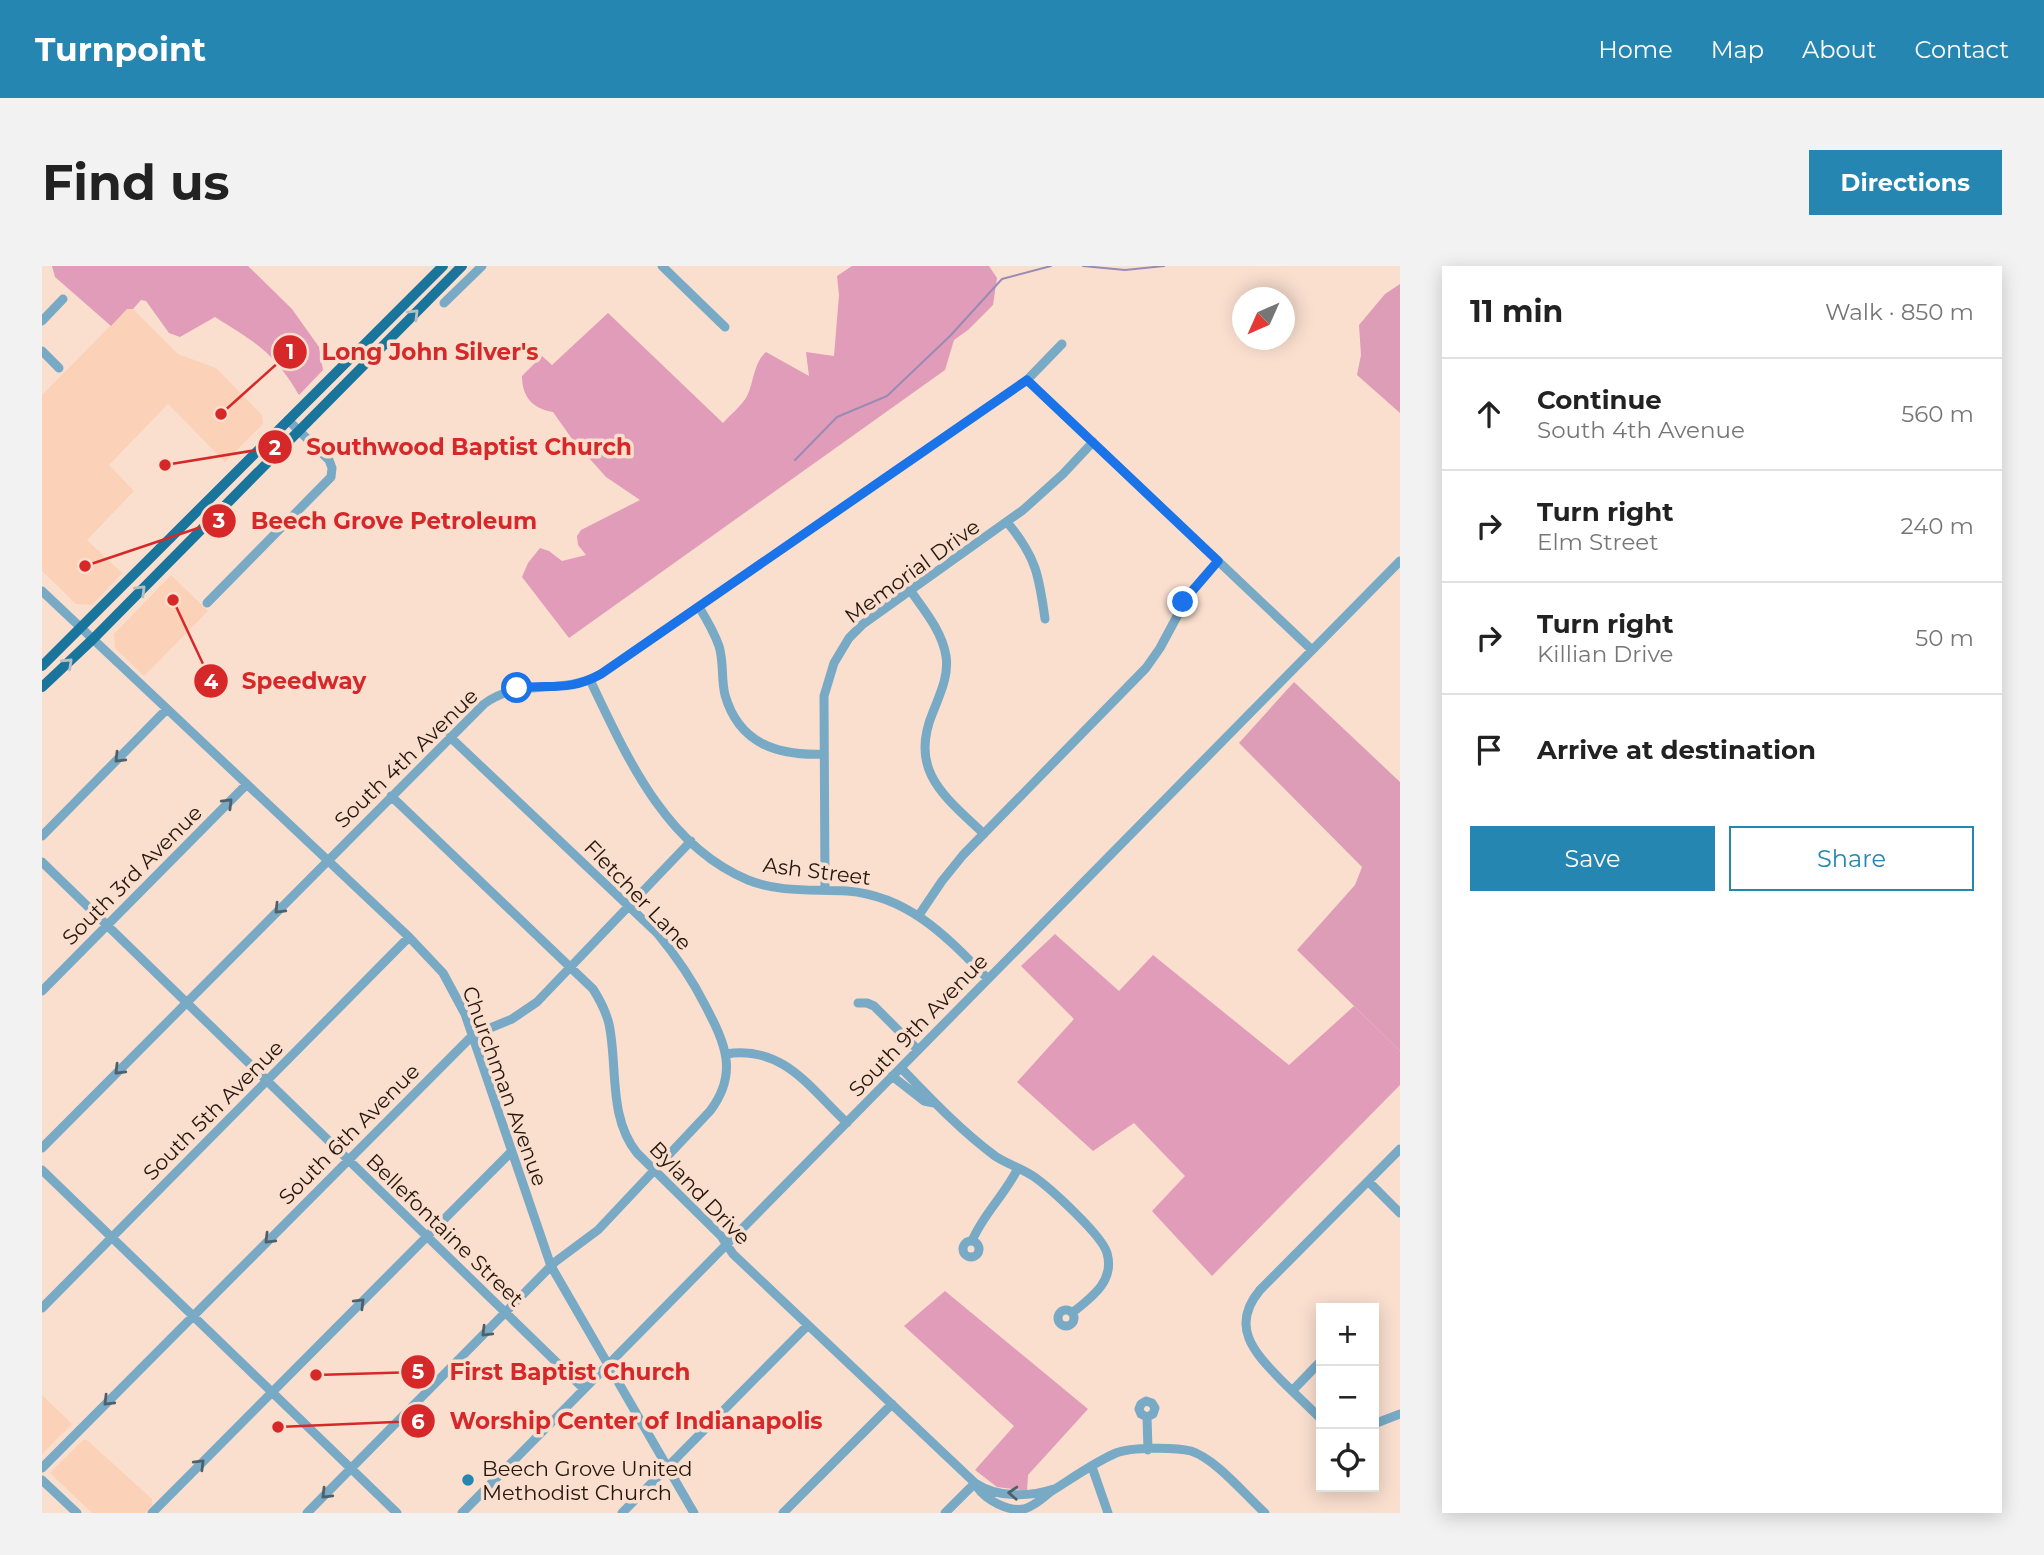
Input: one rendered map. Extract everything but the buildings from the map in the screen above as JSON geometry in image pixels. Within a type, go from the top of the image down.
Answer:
[{"type":"main road","points":[[42,666],[443,266]]},
{"type":"main road","points":[[42,687],[93,639],[462,266]]},
{"type":"street","points":[[444,303],[482,266]]},
{"type":"street","points":[[662,266],[725,327]]},
{"type":"street","points":[[42,321],[63,299]]},
{"type":"street","name":"South 4th Avenue","points":[[42,1148],[484,704],[505,692],[524,687],[566,687],[590,680],[1027,380],[1062,344]]},
{"type":"street","points":[[42,352],[58,368]]},
{"type":"street","points":[[1027,380],[1312,650]]},
{"type":"street","points":[[207,603],[331,477],[331,463],[288,420]]},
{"type":"street","name":"Memorial Drive","points":[[825,890],[824,696],[834,663],[855,631],[873,615],[1007,522],[1051,486],[1093,442]]},
{"type":"street","points":[[1007,522],[1027,548],[1036,566],[1045,619]]},
{"type":"street","points":[[919,915],[946,876],[984,834],[1146,668],[1189,594],[1218,561]]},
{"type":"street","name":"South 9th Avenue","points":[[462,1513],[1312,650],[1398,567]]},
{"type":"street","points":[[910,590],[937,630],[946,659],[944,683],[925,738],[924,752],[928,769],[941,792],[984,834]]},
{"type":"street","name":"Churchman Avenue","points":[[42,591],[409,937],[439,969],[453,989],[472,1035],[551,1266],[694,1513]]},
{"type":"street","points":[[699,607],[718,644],[725,695],[733,714],[743,727],[758,741],[775,750],[803,755],[824,754]]},
{"type":"street","name":"Ash Street","points":[[590,680],[638,777],[662,810],[691,841],[723,868],[748,880],[777,888],[866,893],[886,898],[919,915],[942,933],[988,979]]},
{"type":"street","points":[[42,836],[167,709]]},
{"type":"street","name":"Fletcher Lane","points":[[450,737],[670,948],[690,975],[722,1037],[726,1054]]},
{"type":"street","name":"South 3rd Avenue","points":[[42,991],[247,784]]},
{"type":"street","name":"Byland Drive","points":[[391,796],[572,966],[593,989],[607,1016],[622,1128],[633,1148],[737,1257],[975,1483],[985,1496],[1014,1509],[1032,1506],[1054,1489],[1119,1452],[1184,1450],[1210,1462],[1265,1513]]},
{"type":"street","name":"South 6th Avenue","points":[[42,1468],[472,1035],[512,1019],[542,997],[691,841]]},
{"type":"street","name":"Bellefontaine Street","points":[[42,862],[584,1389]]},
{"type":"street","name":"South 5th Avenue","points":[[42,1308],[409,937]]},
{"type":"street","points":[[858,1003],[874,1006],[918,1050]]},
{"type":"street","points":[[307,1513],[551,1266],[598,1230],[655,1170],[716,1103],[725,1081],[726,1054],[757,1052],[781,1062],[846,1123]]},
{"type":"street","points":[[901,1068],[935,1104],[996,1157],[1044,1185],[1095,1234],[1105,1248],[1108,1261],[1105,1280],[1095,1294],[1072,1313]]},
{"type":"street","points":[[892,1076],[924,1101],[935,1104]]},
{"type":"street","points":[[1316,1414],[1252,1348],[1246,1329],[1248,1312],[1260,1290],[1400,1149]]},
{"type":"street","points":[[152,1513],[511,1152]]},
{"type":"street","points":[[972,1241],[980,1223],[1004,1192],[1017,1168]]},
{"type":"street","points":[[42,1170],[397,1513]]},
{"type":"street","points":[[1368,1181],[1400,1213]]},
{"type":"street","points":[[622,1513],[808,1325]]},
{"type":"street","points":[[1292,1391],[1316,1366]]},
{"type":"street","points":[[783,1513],[892,1404]]},
{"type":"street","points":[[1379,1422],[1400,1414]]},
{"type":"street","points":[[1147,1417],[1148,1450]]},
{"type":"street","points":[[1092,1467],[1108,1513]]},
{"type":"street","points":[[42,1480],[77,1513]]},
{"type":"street","points":[[944,1513],[975,1483],[994,1493],[1028,1494],[1054,1489]]},
{"type":"shaded area","points":[[52,266],[248,266],[292,309],[319,347],[323,370],[299,395],[272,358],[215,317],[180,337],[169,333],[146,301],[141,300],[133,309],[127,309],[111,326],[55,277]]},
{"type":"shaded area","points":[[852,266],[989,266],[997,278],[993,305],[954,340],[945,370],[569,638],[522,577],[528,563],[540,548],[562,561],[586,555],[578,545],[577,536],[581,530],[640,500],[606,477],[572,439],[553,412],[530,401],[524,390],[522,376],[542,356],[552,365],[608,313],[723,423],[746,398],[756,368],[766,352],[809,376],[806,352],[834,356],[839,295],[837,276]]},
{"type":"shaded area","points":[[1400,284],[1400,413],[1357,375],[1361,355],[1359,325],[1385,294]]},
{"type":"shaded area","points":[[127,309],[133,309],[178,354],[216,368],[262,415],[263,424],[225,462],[168,404],[109,465],[134,491],[87,540],[122,573],[92,605],[76,604],[42,571],[42,395]]},
{"type":"shaded area","points":[[171,575],[208,611],[144,676],[115,648],[114,634]]},
{"type":"shaded area","points":[[1294,682],[1400,782],[1400,1051],[1297,950],[1355,885],[1362,867],[1239,743]]},
{"type":"shaded area","points":[[1055,934],[1119,991],[1153,955],[1289,1065],[1354,1006],[1400,1051],[1400,1085],[1212,1276],[1152,1211],[1185,1176],[1134,1123],[1093,1151],[1017,1082],[1074,1019],[1021,966]]},
{"type":"shaded area","points":[[945,1291],[1088,1409],[1028,1475],[1027,1491],[997,1487],[975,1470],[1014,1426],[904,1326]]},
{"type":"shaded area","points":[[42,1395],[72,1424],[42,1454]]},
{"type":"shaded area","points":[[83,1440],[87,1440],[152,1499],[152,1506],[145,1513],[92,1513],[50,1473]]},
{"type":"waterway","points":[[795,460],[837,417],[887,396],[950,336],[1002,279],[1051,266]]},
{"type":"waterway","points":[[1083,266],[1125,270],[1164,266]]},
{"type":"place","name":"Long John Silver's","points":[[221,414]]},
{"type":"place","name":"Southwood Baptist Church","points":[[165,465]]},
{"type":"place","name":"Beech Grove Petroleum","points":[[85,566]]},
{"type":"place","name":"Speedway","points":[[173,600]]},
{"type":"place","name":"First Baptist Church","points":[[316,1375]]},
{"type":"place","name":"Worship Center of Indianapolis","points":[[278,1427]]},
{"type":"place","name":"Beech Grove United Methodist Church","points":[[468,1480]]},
{"type":"route","points":[[517,688],[566,687],[601,674],[1027,380],[1218,561],[1183,602]]}]
